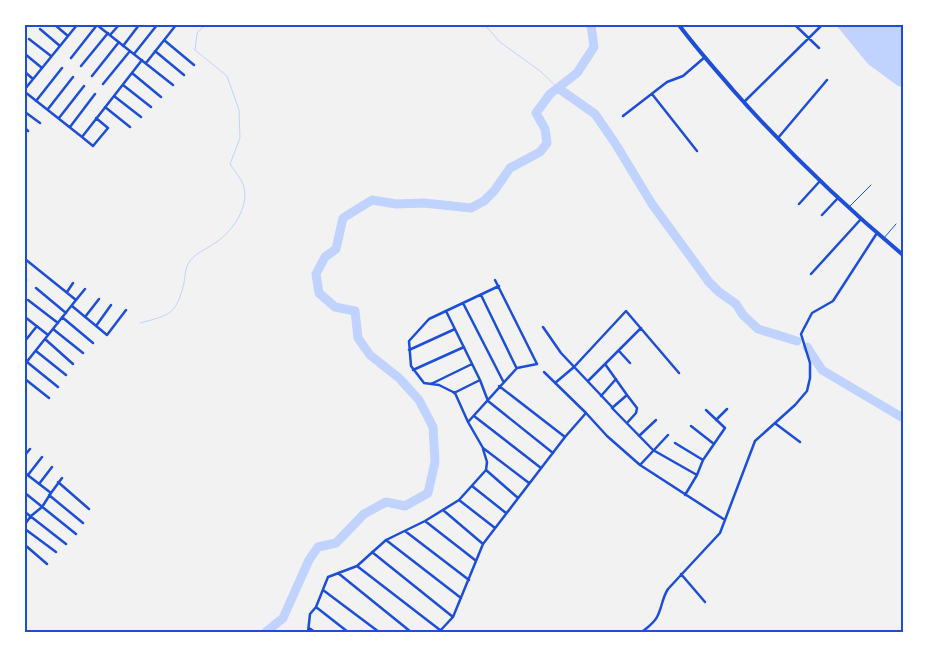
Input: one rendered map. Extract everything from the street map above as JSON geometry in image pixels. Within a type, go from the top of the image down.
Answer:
[{"type":"main road","points":[[679,25],[777,139],[861,219],[903,254]]},
{"type":"street","points":[[55,25],[68,36]]},
{"type":"street","points":[[77,25],[25,91],[93,146],[108,128],[96,118]]},
{"type":"street","points":[[71,58],[97,25],[173,85]]},
{"type":"street","points":[[81,66],[119,25]]},
{"type":"street","points":[[123,46],[139,25]]},
{"type":"street","points":[[134,54],[157,25]]},
{"type":"street","points":[[146,63],[176,25]]},
{"type":"street","points":[[795,25],[819,48]]},
{"type":"street","points":[[744,102],[822,25]]},
{"type":"street","points":[[40,29],[60,46]]},
{"type":"street","points":[[29,38],[51,57]]},
{"type":"street","points":[[164,40],[194,65]]},
{"type":"street","points":[[92,76],[119,42]]},
{"type":"street","points":[[103,84],[130,51]]},
{"type":"street","points":[[155,51],[184,75]]},
{"type":"street","points":[[25,54],[42,68]]},
{"type":"street","points":[[623,116],[667,82],[683,76],[705,57]]},
{"type":"street","points":[[82,137],[142,60]]},
{"type":"street","points":[[36,101],[62,68]]},
{"type":"street","points":[[25,72],[33,79]]},
{"type":"street","points":[[132,73],[161,97]]},
{"type":"street","points":[[48,110],[73,77]]},
{"type":"street","points":[[777,139],[827,80]]},
{"type":"street","points":[[122,85],[151,107]]},
{"type":"street","points":[[58,118],[84,86]]},
{"type":"street","points":[[69,127],[95,94]]},
{"type":"street","points":[[652,94],[697,151]]},
{"type":"street","points":[[114,96],[141,117]]},
{"type":"street","points":[[105,107],[130,127]]},
{"type":"street","points":[[25,112],[40,123]]},
{"type":"street","points":[[798,204],[820,181]]},
{"type":"street","points":[[822,215],[838,198]]},
{"type":"street","points":[[811,274],[861,219]]},
{"type":"street","points":[[642,632],[658,616],[664,595],[681,574],[717,537],[752,446],[759,437],[776,424],[797,403],[808,387],[810,363],[801,334],[805,324],[816,310],[827,306],[839,295],[877,233]]},
{"type":"street","points":[[25,259],[76,300]]},
{"type":"street","points":[[468,422],[488,401],[503,381],[517,368],[537,364],[495,280]]},
{"type":"street","points":[[66,292],[74,283]]},
{"type":"street","points":[[308,632],[310,614],[316,607],[328,577],[357,566],[386,540],[425,521],[458,500],[486,470],[487,462],[483,448],[454,393],[439,385],[424,383],[410,366],[408,341],[429,319],[499,286]]},
{"type":"street","points":[[36,288],[66,313]]},
{"type":"street","points":[[58,386],[26,363],[85,289]]},
{"type":"street","points":[[481,295],[517,368]]},
{"type":"street","points":[[85,316],[99,299]]},
{"type":"street","points":[[28,300],[58,323]]},
{"type":"street","points":[[463,303],[503,381]]},
{"type":"street","points":[[96,326],[111,304]]},
{"type":"street","points":[[72,306],[107,335],[126,310]]},
{"type":"street","points":[[556,383],[574,367],[626,310],[679,373]]},
{"type":"street","points":[[446,311],[480,380],[488,401],[553,453]]},
{"type":"street","points":[[25,317],[48,335]]},
{"type":"street","points":[[62,317],[93,342]]},
{"type":"street","points":[[25,341],[37,326]]},
{"type":"street","points":[[543,328],[561,353],[653,450],[697,476]]},
{"type":"street","points":[[588,381],[641,328]]},
{"type":"street","points":[[53,329],[83,353]]},
{"type":"street","points":[[409,350],[455,329]]},
{"type":"street","points":[[45,339],[73,364]]},
{"type":"street","points":[[413,370],[464,347]]},
{"type":"street","points":[[36,350],[66,375]]},
{"type":"street","points":[[619,351],[630,363]]},
{"type":"street","points":[[430,384],[472,364]]},
{"type":"street","points":[[605,364],[637,408],[636,413],[627,423]]},
{"type":"street","points":[[544,372],[607,436],[640,465],[725,520]]},
{"type":"street","points":[[25,379],[49,398]]},
{"type":"street","points":[[601,396],[616,379]]},
{"type":"street","points":[[454,393],[480,380]]},
{"type":"street","points":[[499,386],[565,437]]},
{"type":"street","points":[[612,408],[626,395]]},
{"type":"street","points":[[716,420],[727,409]]},
{"type":"street","points":[[685,495],[697,476],[703,460],[725,428],[706,410]]},
{"type":"street","points":[[357,566],[439,631],[452,617],[483,544],[565,437],[586,413]]},
{"type":"street","points":[[474,416],[541,468]]},
{"type":"street","points":[[639,436],[656,420]]},
{"type":"street","points":[[776,424],[800,442]]},
{"type":"street","points":[[691,426],[714,444]]},
{"type":"street","points":[[640,465],[668,435]]},
{"type":"street","points":[[675,443],[703,460]]},
{"type":"street","points":[[483,448],[529,484]]},
{"type":"street","points":[[25,455],[30,449]]},
{"type":"street","points":[[42,457],[26,474],[83,523]]},
{"type":"street","points":[[39,484],[52,468]]},
{"type":"street","points":[[486,470],[518,498]]},
{"type":"street","points":[[25,524],[42,507],[62,478]]},
{"type":"street","points":[[58,482],[89,509]]},
{"type":"street","points":[[472,486],[506,513]]},
{"type":"street","points":[[25,493],[76,534]]},
{"type":"street","points":[[458,500],[495,528]]},
{"type":"street","points":[[443,510],[483,544]]},
{"type":"street","points":[[25,512],[66,544]]},
{"type":"street","points":[[425,521],[476,561]]},
{"type":"street","points":[[25,529],[56,552]]},
{"type":"street","points":[[405,531],[469,580]]},
{"type":"street","points":[[386,540],[461,598]]},
{"type":"street","points":[[25,545],[47,564]]},
{"type":"street","points":[[372,552],[452,617]]},
{"type":"street","points":[[338,573],[411,632]]},
{"type":"street","points":[[681,574],[705,602]]},
{"type":"street","points":[[324,590],[379,632]]},
{"type":"street","points":[[316,607],[348,632]]},
{"type":"street","points":[[309,628],[314,632]]},
{"type":"lane","points":[[849,208],[870,185]]},
{"type":"lane","points":[[883,238],[896,224]]},
{"type":"water","points":[[836,25],[903,25],[903,87],[898,86],[868,64]]},
{"type":"waterway","points":[[140,323],[165,315],[174,308],[181,294],[186,268],[190,260],[227,233],[238,219],[244,203],[243,184],[230,164],[240,138],[239,110],[227,76],[195,50],[197,33],[205,25]]},
{"type":"waterway","points":[[485,25],[500,42],[540,71],[558,88]]},
{"type":"waterway","points":[[266,632],[283,618],[309,560],[318,547],[336,543],[364,514],[386,502],[405,506],[428,493],[435,462],[433,427],[419,400],[399,378],[370,355],[358,338],[355,311],[335,307],[319,293],[316,274],[325,257],[336,249],[343,218],[372,200],[396,204],[424,203],[471,208],[484,201],[494,191],[510,168],[540,152],[547,143],[545,129],[536,113],[550,94],[577,73],[594,47],[591,25]]},
{"type":"waterway","points":[[558,88],[595,114],[652,204],[709,282],[736,304],[743,315],[758,329],[797,341]]},
{"type":"waterway","points":[[807,347],[822,370],[903,418]]}]
